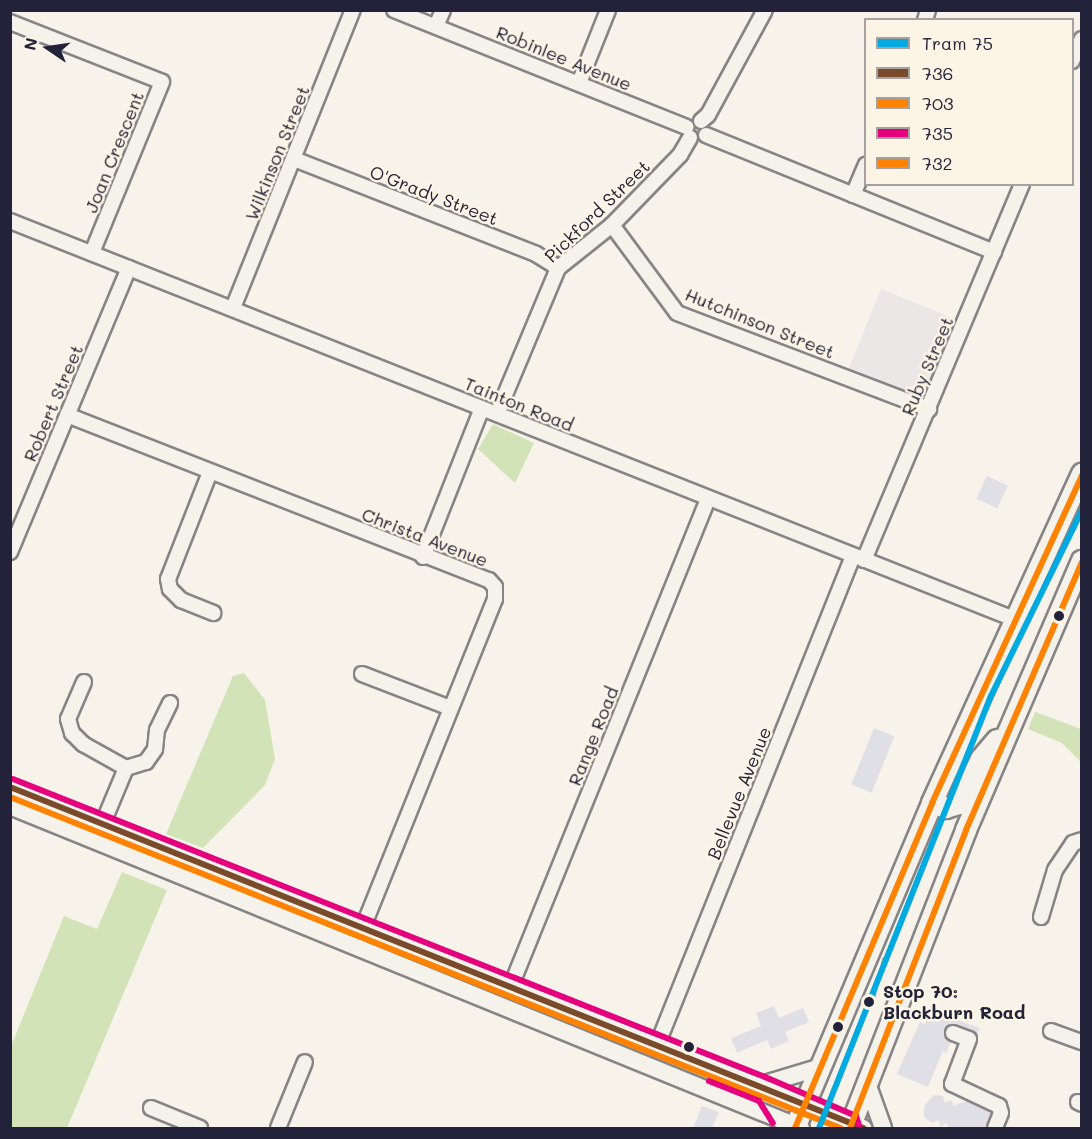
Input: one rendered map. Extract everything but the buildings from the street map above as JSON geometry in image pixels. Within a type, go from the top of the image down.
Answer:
[{"type":"highway","points":[[798,1128],[821,1067],[932,803],[1082,474]]},
{"type":"highway","points":[[855,1127],[867,1083],[1008,729],[1082,561]]},
{"type":"highway","points":[[932,803],[946,808],[959,804],[981,759],[1008,729]]},
{"type":"main road","points":[[12,797],[103,823],[761,1084],[855,1127]]},
{"type":"main road","points":[[12,797],[356,945],[798,1128]]},
{"type":"main road","points":[[356,945],[363,928]]},
{"type":"main road","points":[[761,1084],[821,1067]]},
{"type":"main road","points":[[867,1083],[883,1128]]},
{"type":"main road","points":[[754,1108],[765,1128]]},
{"type":"street","name":"Wilkinson Street","points":[[233,308],[353,10]]},
{"type":"street","name":"Robinlee Avenue","points":[[394,10],[579,82],[689,133]]},
{"type":"street","points":[[436,26],[443,10]]},
{"type":"street","points":[[579,82],[608,10]]},
{"type":"street","points":[[706,135],[702,140],[689,133],[708,115],[765,10]]},
{"type":"street","name":"Joan Crescent","points":[[10,22],[162,82],[92,253]]},
{"type":"street","points":[[1074,57],[1082,39]]},
{"type":"street","points":[[700,121],[706,135],[994,252]]},
{"type":"street","name":"Pickford Street","points":[[497,414],[558,268],[612,225],[680,155],[689,133]]},
{"type":"street","name":"O'Grady Street","points":[[294,159],[536,254],[558,268]]},
{"type":"street","points":[[853,195],[864,170]]},
{"type":"street","name":"Ruby Street","points":[[858,558],[929,410],[1021,186]]},
{"type":"street","name":"Tainton Road","points":[[10,222],[233,308],[1014,619]]},
{"type":"street","name":"Hutchinson Street","points":[[612,225],[676,313],[929,410]]},
{"type":"street","name":"Robert Street","points":[[10,552],[129,268]]},
{"type":"street","points":[[423,557],[482,408]]},
{"type":"street","name":"Christa Avenue","points":[[67,415],[423,557],[489,580],[495,587],[495,599],[363,928]]},
{"type":"street","points":[[210,472],[168,579],[170,588],[181,600],[214,613]]},
{"type":"street","name":"Range Road","points":[[511,986],[708,499]]},
{"type":"street","name":"Bellevue Avenue","points":[[658,1043],[858,558]]},
{"type":"street","points":[[362,674],[450,708]]},
{"type":"street","points":[[84,682],[68,719],[72,733],[83,744],[126,768],[146,762],[155,749],[157,730],[170,703]]},
{"type":"street","points":[[103,823],[126,768]]},
{"type":"street","points":[[1041,917],[1055,870],[1073,843],[1082,840]]},
{"type":"street","points":[[1051,1031],[1082,1042]]},
{"type":"street","points":[[952,1033],[969,1039],[952,1084],[999,1106],[1001,1113],[995,1128]]},
{"type":"street","points":[[278,1128],[305,1062]]},
{"type":"street","points":[[151,1108],[200,1128]]},
{"type":"shaded area","points":[[881,289],[955,319],[921,402],[847,372]]},
{"type":"green space","points":[[493,424],[534,443],[515,483],[478,449]]},
{"type":"green space","points":[[244,673],[265,700],[275,759],[265,785],[203,848],[166,834],[233,676]]},
{"type":"green space","points":[[1035,712],[1081,729],[1081,762],[1062,743],[1028,729]]},
{"type":"green space","points":[[122,872],[167,890],[67,1128],[11,1128],[11,1046],[64,916],[97,929]]},
{"type":"tram line","name":"75","points":[[819,1128],[991,696],[1082,510]]},
{"type":"tram line","points":[[874,1001],[883,959]]},
{"type":"transit line","name":"732","points":[[795,1128],[932,803],[1082,475]]},
{"type":"transit line","name":"732","points":[[850,1128],[966,830],[1082,562]]},
{"type":"transit line","name":"735","points":[[13,779],[765,1077],[856,1116],[860,1128]]},
{"type":"transit line","name":"736","points":[[10,787],[863,1128]]},
{"type":"transit line","name":"703","points":[[10,797],[840,1128]]},
{"type":"transit line","name":"735","points":[[709,1081],[759,1101],[773,1123]]},
{"type":"place","name":"Stop 70: Blackburn Road","points":[[869,1002]]}]
